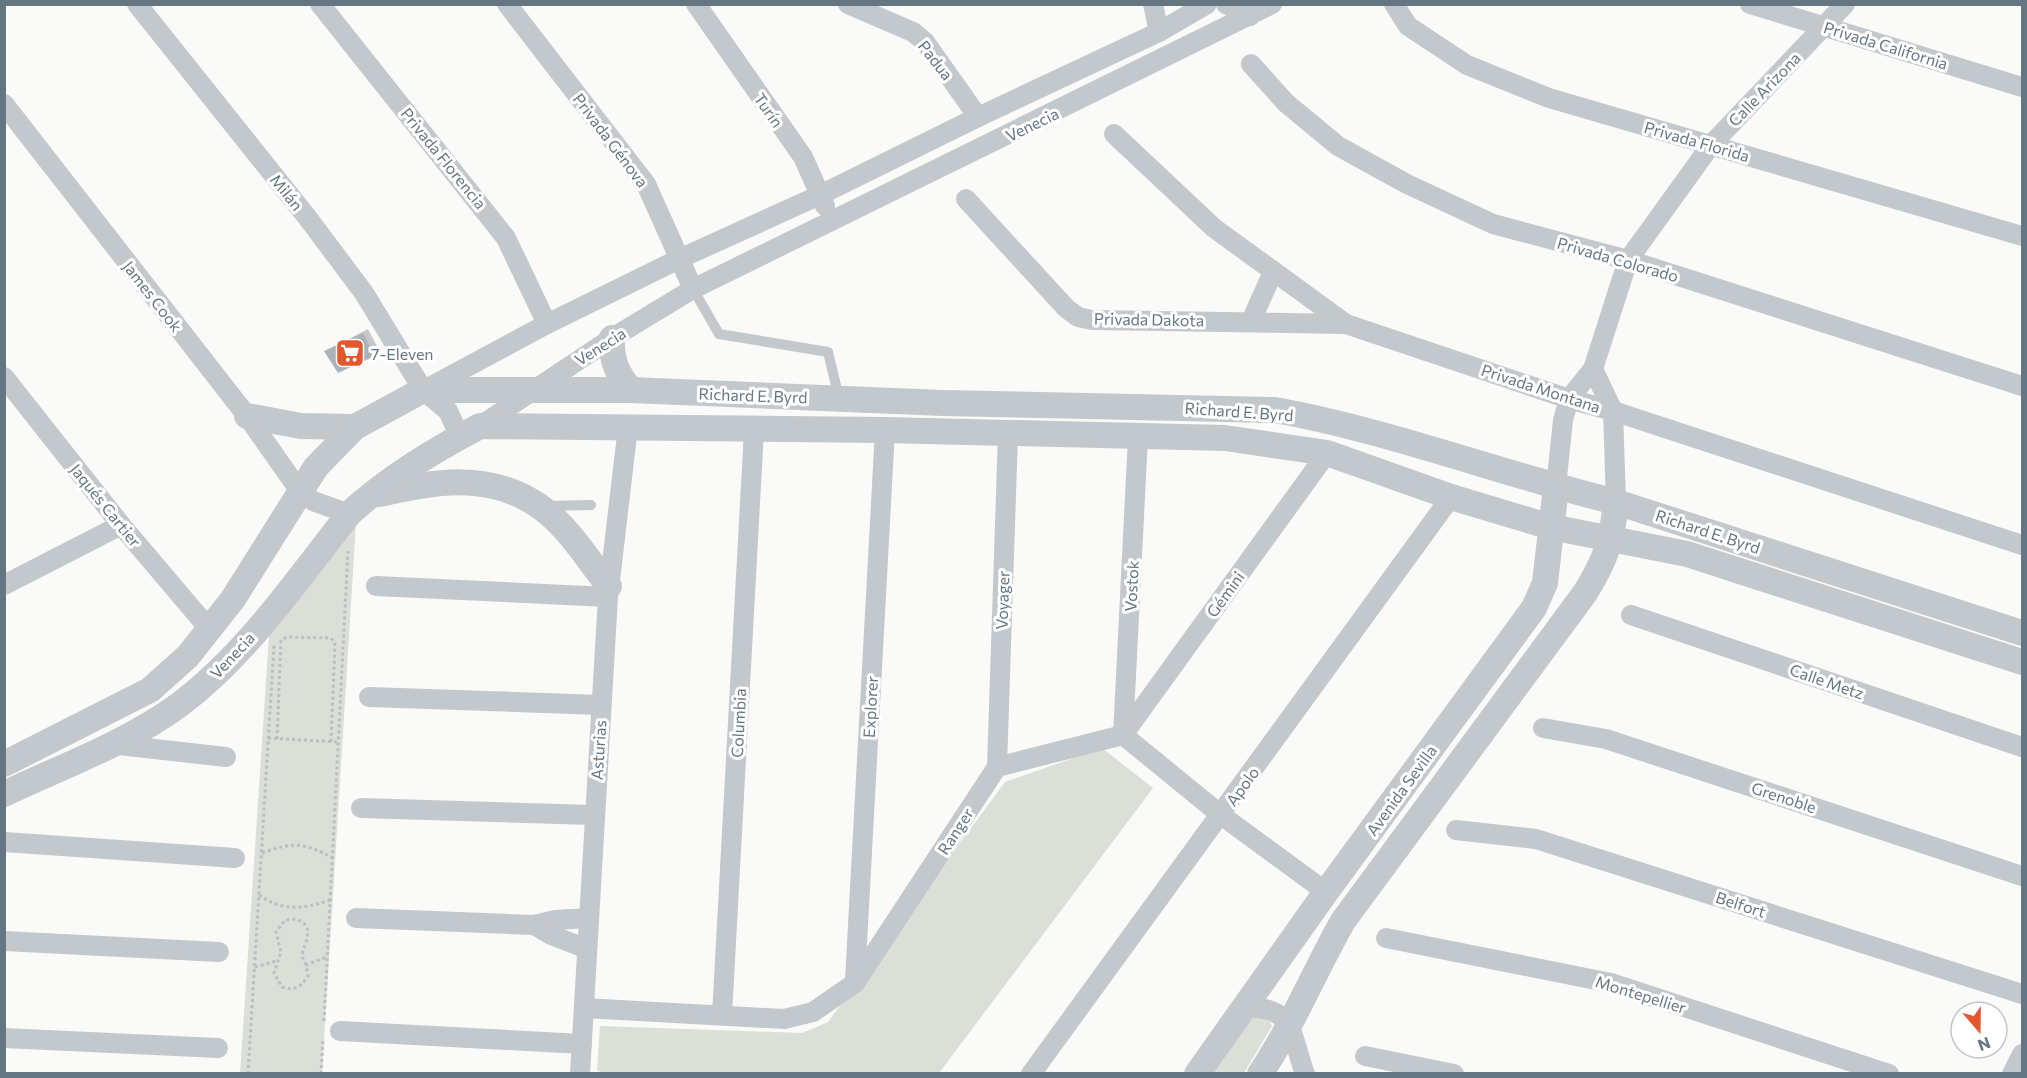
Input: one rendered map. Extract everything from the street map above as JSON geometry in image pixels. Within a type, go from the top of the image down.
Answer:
[{"type":"street","name":"Milán","points":[[137,4],[364,293],[423,390],[470,432]]},
{"type":"street","name":"Privada Florencia","points":[[320,4],[506,238],[547,324]]},
{"type":"street","name":"Privada Génova","points":[[507,4],[646,184],[693,289]]},
{"type":"street","name":"Turín","points":[[696,4],[803,158],[832,221]]},
{"type":"street","name":"Padua","points":[[848,4],[913,32],[925,42],[978,117]]},
{"type":"street","points":[[1152,4],[1159,32]]},
{"type":"street","name":"Venecia","points":[[4,764],[150,690],[188,656],[233,598],[299,490],[316,467],[355,427],[547,324],[1159,32],[1207,4]]},
{"type":"street","points":[[1226,4],[1250,16]]},
{"type":"street","name":"Venecia","points":[[4,794],[152,723],[207,681],[276,607],[350,514],[369,495],[398,474],[470,432],[612,338],[693,289],[1272,4]]},
{"type":"street","name":"Privada Florida","points":[[1394,4],[1408,26],[1467,65],[1550,98],[2022,236]]},
{"type":"street","name":"Privada California","points":[[1750,4],[2022,87]]},
{"type":"street","name":"Calle Arizona","points":[[1556,487],[1563,420],[1569,399],[1593,369],[1628,260],[1711,145],[1845,4]]},
{"type":"street","name":"Privada Colorado","points":[[1251,64],[1286,103],[1338,146],[1407,184],[1493,224],[1628,260],[2022,386]]},
{"type":"street","name":"James Cook","points":[[4,104],[247,416],[299,490]]},
{"type":"street","name":"Privada Montana","points":[[1114,134],[1214,228],[1346,324],[1569,399],[1613,411],[2022,545]]},
{"type":"street","name":"Privada Dakota","points":[[966,199],[1065,308],[1078,317],[1092,320],[1346,324]]},
{"type":"street","points":[[1251,321],[1273,272]]},
{"type":"street","points":[[612,338],[614,365],[631,390]]},
{"type":"street","points":[[1593,369],[1613,411],[1616,502]]},
{"type":"street","name":"Jaqués Cartier","points":[[4,377],[121,525],[210,630]]},
{"type":"street","name":"Richard E. Byrd","points":[[423,390],[631,390],[838,399],[1275,410],[1327,420],[1556,487],[1616,502],[2022,633]]},
{"type":"street","points":[[247,416],[301,426],[355,427]]},
{"type":"street","name":"Richard E. Byrd","points":[[470,432],[628,427],[1225,438],[1327,453],[1450,496],[1551,527],[1687,554],[2022,662]]},
{"type":"street","name":"Asturias","points":[[580,1074],[593,814],[608,591],[628,427]]},
{"type":"street","name":"Columbia","points":[[722,1015],[754,430]]},
{"type":"street","name":"Explorer","points":[[855,983],[885,430]]},
{"type":"street","name":"Voyager","points":[[997,767],[1008,434]]},
{"type":"street","name":"Vostok","points":[[1123,735],[1138,437]]},
{"type":"street","name":"Gémini","points":[[1123,735],[1327,453]]},
{"type":"street","points":[[369,495],[437,481],[470,482],[502,488],[539,506],[558,524],[608,591]]},
{"type":"street","name":"Avenida Sevilla","points":[[1197,1074],[1326,892],[1534,608],[1545,583],[1556,487]]},
{"type":"street","points":[[299,490],[313,501],[350,514]]},
{"type":"street","name":"Apolo","points":[[1031,1074],[1221,816],[1450,496]]},
{"type":"street","name":"Avenida Sevilla","points":[[1260,1074],[1291,1025],[1316,969],[1343,921],[1585,593],[1601,567],[1612,539],[1616,502]]},
{"type":"street","points":[[4,585],[121,525]]},
{"type":"street","points":[[376,586],[608,591]]},
{"type":"street","name":"Calle Metz","points":[[1631,615],[2022,747]]},
{"type":"street","points":[[369,697],[601,705]]},
{"type":"street","name":"Grenoble","points":[[1543,728],[1606,739],[2022,876]]},
{"type":"street","points":[[997,767],[1123,735],[1221,816],[1326,892]]},
{"type":"street","points":[[57,737],[70,763]]},
{"type":"street","points":[[110,744],[226,757]]},
{"type":"street","name":"Ranger","points":[[584,1008],[796,1018],[813,1012],[855,983],[997,767]]},
{"type":"street","points":[[362,808],[593,814]]},
{"type":"street","name":"Belfort","points":[[1456,830],[1536,839],[2022,994]]},
{"type":"street","points":[[4,842],[235,858]]},
{"type":"street","points":[[356,918],[534,925],[555,920],[589,918]]},
{"type":"street","points":[[534,925],[551,935],[587,949]]},
{"type":"street","name":"Montepellier","points":[[1386,938],[1611,983],[1889,1074]]},
{"type":"street","points":[[4,941],[219,952]]},
{"type":"street","points":[[1243,1008],[1269,1009],[1291,1025],[1305,1074]]},
{"type":"street","points":[[329,1032],[582,1044]]},
{"type":"street","points":[[4,1038],[218,1048]]},
{"type":"street","points":[[2012,1074],[2022,1054]]},
{"type":"street","points":[[1365,1056],[1454,1074]]},
{"type":"lane","points":[[693,289],[719,334],[828,352],[838,399]]},
{"type":"lane","points":[[539,506],[591,505]]},
{"type":"path","points":[[321,1074],[329,1032],[327,957],[348,549]]},
{"type":"path","points":[[277,739],[280,640],[287,637],[332,638],[335,643],[331,742]]},
{"type":"path","points":[[248,1074],[274,643]]},
{"type":"path","points":[[268,738],[339,742]]},
{"type":"path","points":[[262,854],[295,844],[310,846],[333,858]]},
{"type":"path","points":[[259,895],[279,907],[301,909],[330,900]]},
{"type":"path","points":[[296,919],[304,924],[309,934],[302,951],[306,965],[308,976],[300,986],[287,989],[276,980],[276,961],[280,951],[276,936],[278,928],[285,920],[296,919]]},
{"type":"path","points":[[306,965],[327,957]]},
{"type":"path","points":[[254,967],[276,961]]},
{"type":"shaded area","points":[[356,523],[322,1073],[240,1074],[270,621]]},
{"type":"shaded area","points":[[1102,748],[1153,788],[939,1073],[603,1074],[597,1070],[600,1026],[802,1033],[828,1022],[1005,782]]},
{"type":"shaded area","points":[[1250,1014],[1269,1019],[1272,1026],[1244,1073],[1213,1074]]},
{"type":"building","name":"7-Eleven","points":[[363,333],[375,356],[338,373],[324,351]]},
{"type":"place","name":"7-Eleven","points":[[350,353]]}]
